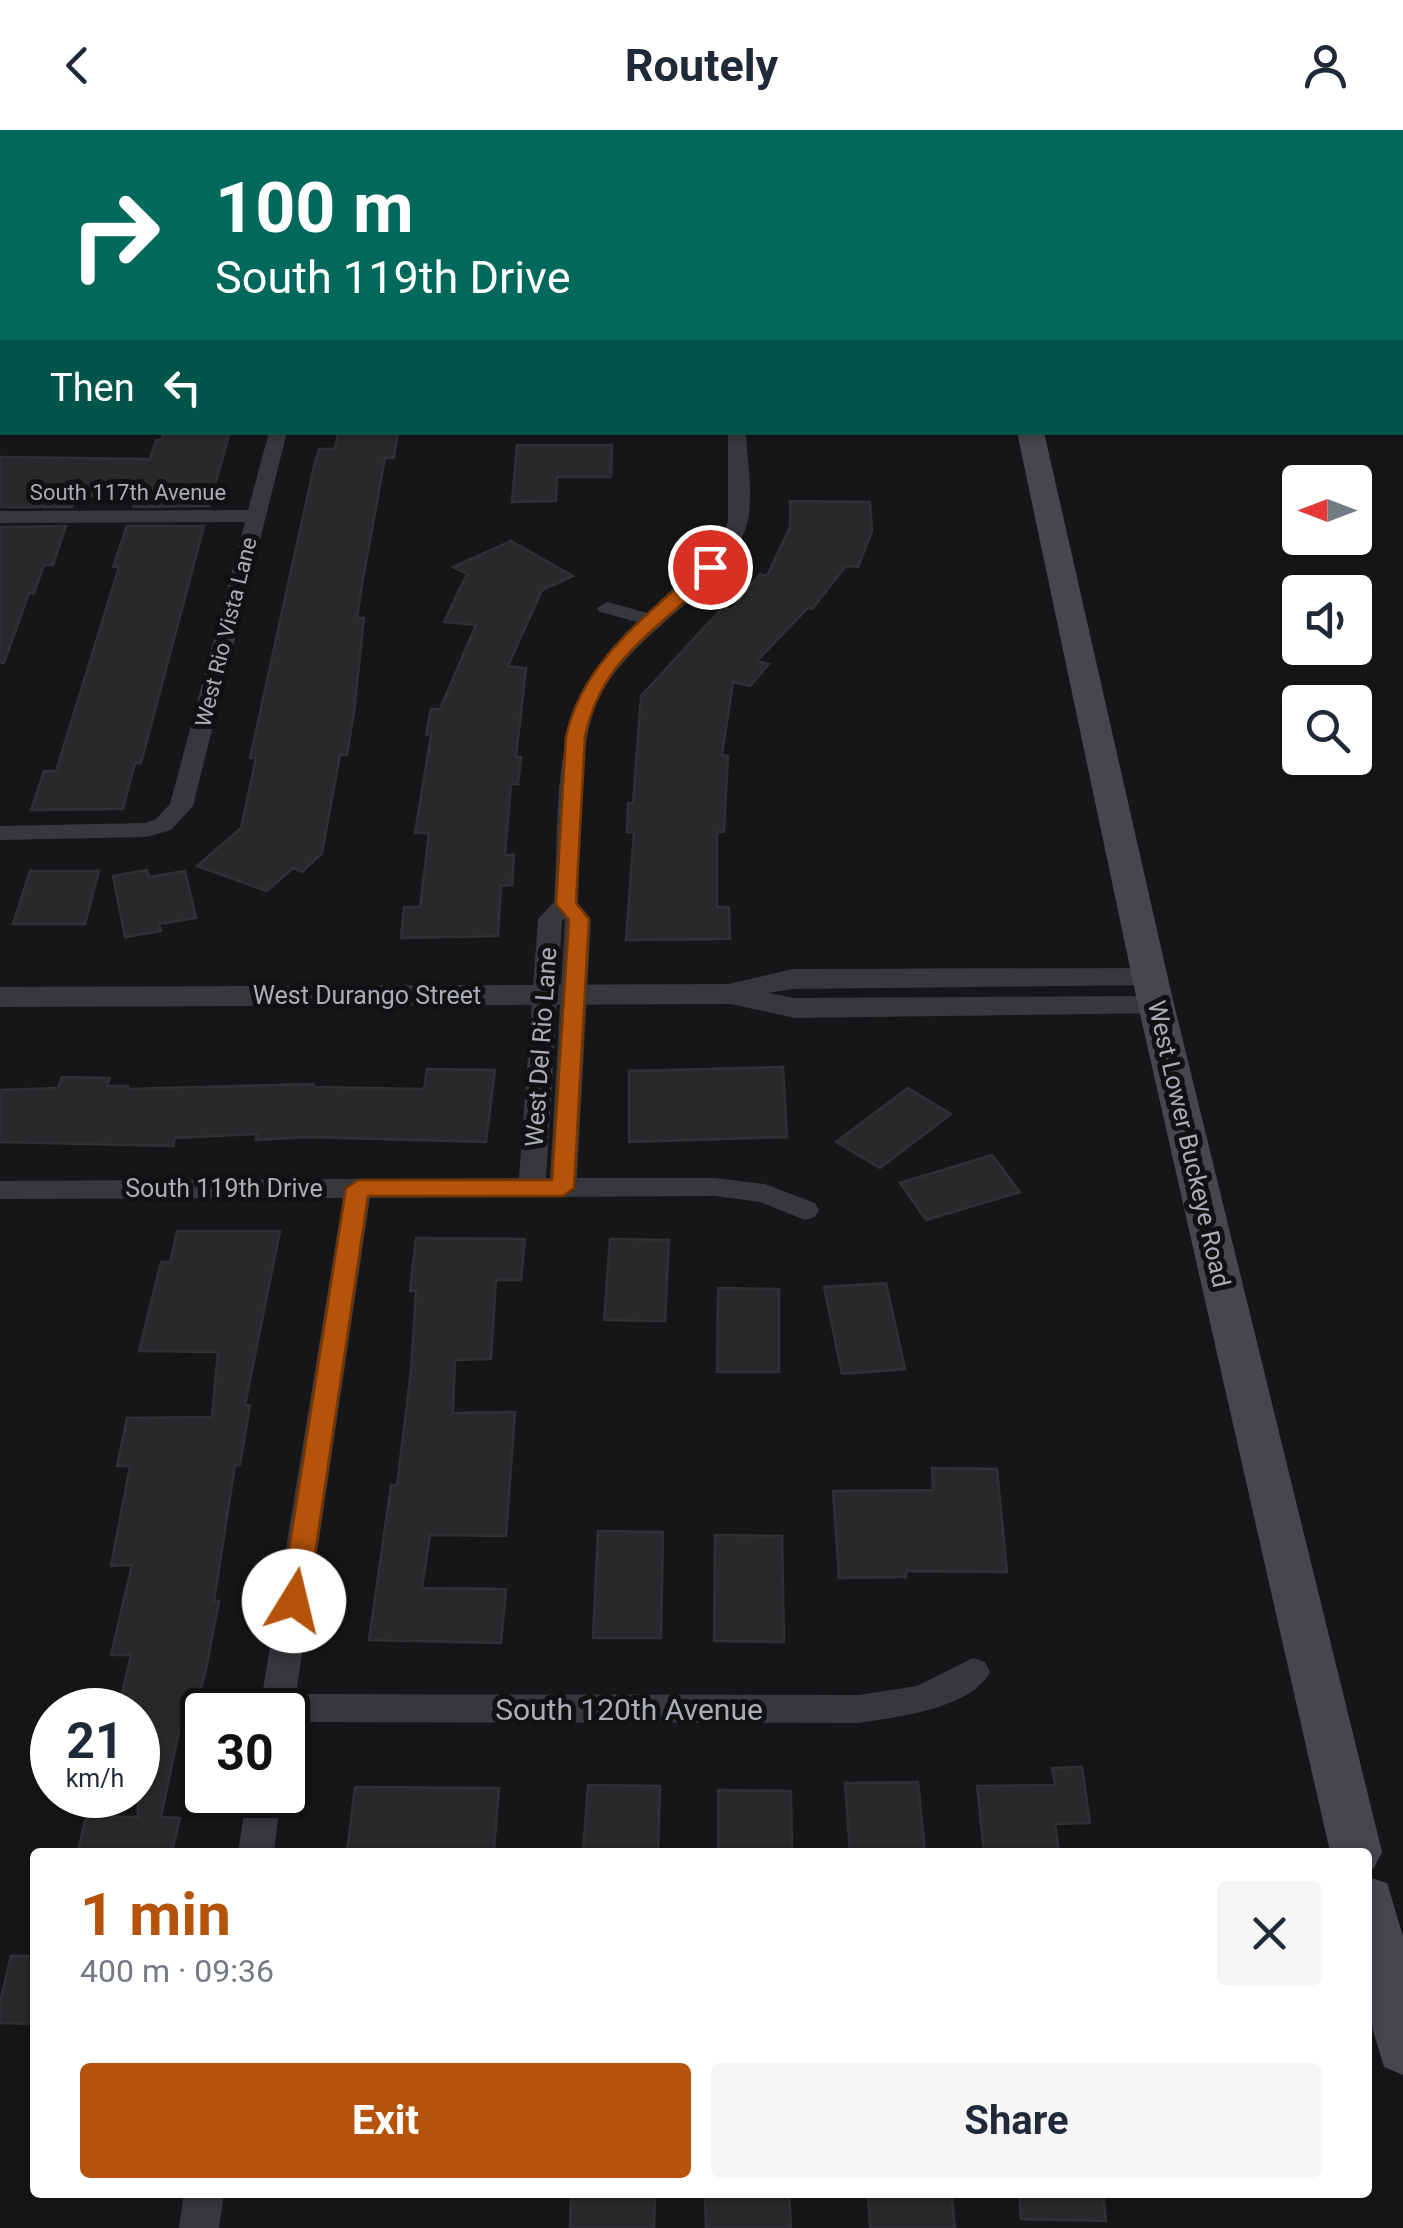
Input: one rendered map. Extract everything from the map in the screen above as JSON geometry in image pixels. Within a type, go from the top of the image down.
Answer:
[{"type":"main road","name":"West Lower Buckeye Road","points":[[1031,435],[1154,992],[1355,1848]]},
{"type":"main road","points":[[1372,1917],[1403,2049]]},
{"type":"street","name":"West Rio Vista Lane","points":[[2,838],[129,832],[163,825],[174,816],[184,796],[277,435]]},
{"type":"street","name":"West Del Rio Lane","points":[[532,1188],[561,995],[579,919],[566,904],[581,711],[599,674],[720,557],[735,532],[737,435]]},
{"type":"street","name":"South 117th Avenue","points":[[0,517],[256,516]]},
{"type":"street","points":[[607,608],[652,620]]},
{"type":"street","name":"West Durango Street","points":[[0,996],[734,994],[752,1002],[795,1008],[1154,992]]},
{"type":"street","name":"West Del Rio Lane","points":[[561,995],[563,1188]]},
{"type":"street","points":[[280,1688],[358,1188]]},
{"type":"street","name":"South 119th Drive","points":[[0,1190],[740,1188],[805,1210]]},
{"type":"street","name":"South 120th Avenue","points":[[310,1709],[860,1709],[924,1698],[972,1672]]},
{"type":"street","points":[[257,1848],[261,1818]]},
{"type":"street","points":[[198,2228],[203,2198]]},
{"type":"building","points":[[163,435],[229,435],[209,506],[133,507],[137,495],[76,496],[72,507],[0,507],[0,457],[150,459],[156,440]]},
{"type":"building","points":[[337,435],[398,435],[394,458],[385,458],[362,585],[357,618],[364,618],[354,712],[347,755],[340,755],[322,853],[302,872],[293,868],[267,891],[197,866],[241,828],[256,758],[250,758],[314,466],[319,449],[335,449]]},
{"type":"building","points":[[517,445],[612,445],[611,477],[557,477],[556,501],[512,502]]},
{"type":"building","points":[[790,501],[870,502],[872,531],[858,567],[846,566],[812,609],[808,608],[757,661],[769,664],[750,686],[733,682],[722,755],[728,756],[724,832],[717,832],[717,907],[729,907],[730,939],[626,940],[634,832],[627,832],[628,803],[633,803],[641,696],[723,607],[731,610],[760,574],[767,576],[790,527]]},
{"type":"building","points":[[66,526],[53,565],[44,565],[34,593],[29,593],[4,663],[0,662],[0,527]]},
{"type":"building","points":[[127,526],[204,526],[141,763],[135,763],[123,809],[31,810],[44,771],[56,771],[119,567],[113,567]]},
{"type":"building","points":[[511,541],[573,576],[542,590],[508,666],[526,668],[516,757],[521,757],[518,784],[511,784],[505,855],[514,855],[512,885],[501,886],[498,936],[401,938],[404,907],[420,907],[429,833],[415,833],[431,735],[426,735],[431,709],[440,709],[476,625],[444,622],[467,574],[453,567]]},
{"type":"building","points":[[147,870],[149,877],[185,871],[196,918],[159,924],[161,931],[125,937],[113,876]]},
{"type":"building","points":[[30,871],[99,871],[85,924],[13,924]]},
{"type":"building","points":[[783,1067],[787,1137],[629,1142],[629,1071]]},
{"type":"building","points":[[427,1069],[495,1070],[486,1142],[306,1137],[256,1140],[257,1134],[175,1138],[173,1146],[0,1142],[0,1090],[58,1088],[62,1077],[110,1078],[107,1086],[128,1089],[313,1084],[424,1089]]},
{"type":"building","points":[[908,1088],[951,1114],[880,1168],[836,1142]]},
{"type":"building","points":[[992,1155],[1020,1192],[926,1220],[900,1183]]},
{"type":"building","points":[[177,1231],[280,1231],[245,1405],[250,1405],[240,1465],[235,1465],[214,1601],[219,1601],[206,1669],[201,1688],[180,1688],[180,1731],[161,1817],[180,1818],[173,1848],[79,1848],[86,1818],[160,1818],[160,1688],[123,1688],[131,1655],[111,1655],[132,1565],[111,1566],[130,1466],[117,1466],[127,1418],[212,1417],[218,1352],[139,1351],[161,1262],[170,1262]]},
{"type":"building","points":[[416,1238],[525,1239],[521,1280],[496,1280],[491,1359],[455,1360],[453,1413],[515,1412],[506,1536],[430,1535],[422,1588],[506,1589],[501,1643],[369,1640],[391,1485],[397,1485],[411,1371],[416,1291],[410,1291]]},
{"type":"building","points":[[610,1239],[669,1240],[665,1321],[604,1320]]},
{"type":"building","points":[[886,1283],[905,1369],[842,1374],[824,1287]]},
{"type":"building","points":[[718,1288],[779,1289],[779,1372],[717,1372]]},
{"type":"building","points":[[932,1468],[997,1469],[1007,1572],[906,1571],[906,1577],[839,1578],[833,1491],[933,1490]]},
{"type":"building","points":[[598,1531],[663,1532],[661,1638],[593,1638]]},
{"type":"building","points":[[715,1535],[782,1536],[784,1642],[714,1641]]},
{"type":"building","points":[[1082,1767],[1090,1823],[1055,1824],[1058,1848],[984,1848],[977,1786],[1055,1785],[1052,1768]]},
{"type":"building","points":[[918,1782],[925,1848],[850,1848],[845,1783]]},
{"type":"building","points":[[588,1785],[660,1786],[658,1848],[583,1848]]},
{"type":"building","points":[[355,1787],[499,1788],[494,1848],[347,1848]]},
{"type":"building","points":[[718,1790],[791,1791],[792,1848],[718,1848]]},
{"type":"building","points":[[11,1956],[30,1956],[30,2024],[0,2023],[0,2002]]},
{"type":"building","points":[[571,2198],[655,2198],[654,2228],[570,2228]]},
{"type":"building","points":[[705,2198],[789,2198],[791,2228],[706,2228]]},
{"type":"building","points":[[868,2198],[952,2198],[955,2228],[870,2228]]},
{"type":"building","points":[[1019,2198],[1104,2198],[1106,2221],[1021,2219]]},
{"type":"route","points":[[294,1601],[358,1188],[563,1188],[579,919],[566,904],[581,711],[592,685],[620,649],[710,567]]}]
